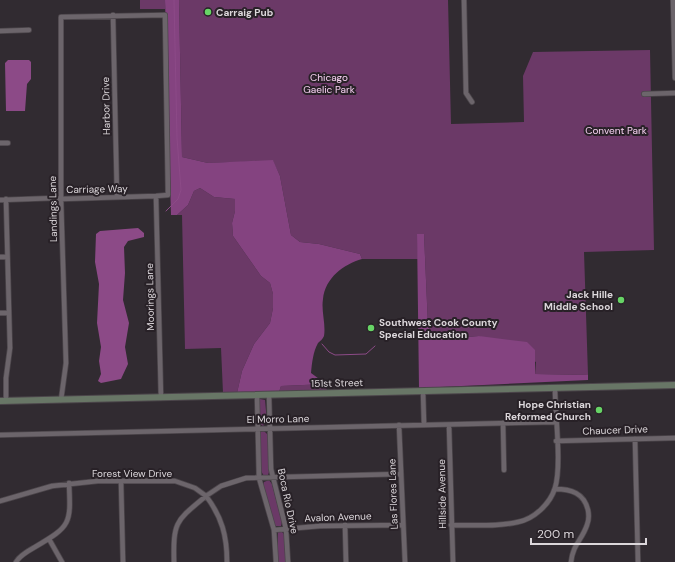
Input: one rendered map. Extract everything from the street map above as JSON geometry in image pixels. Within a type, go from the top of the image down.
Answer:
[{"type":"street","points":[[464,0],[466,93],[472,102]]},
{"type":"street","points":[[673,0],[675,78]]},
{"type":"street","name":"Carriage Way","points":[[0,200],[166,196],[169,193],[165,15],[113,15]]},
{"type":"street","name":"Landings Lane","points":[[61,400],[66,364],[61,199],[61,17],[113,15]]},
{"type":"street","name":"Harbor Drive","points":[[113,15],[117,197]]},
{"type":"street","points":[[0,31],[29,30]]},
{"type":"street","points":[[644,94],[675,93]]},
{"type":"street","points":[[0,143],[8,143]]},
{"type":"street","name":"Moorings Lane","points":[[156,196],[161,398]]},
{"type":"street","points":[[3,401],[10,348],[6,199]]},
{"type":"street","points":[[0,257],[7,257]]},
{"type":"street","points":[[0,313],[8,313]]},
{"type":"street","name":"151st Street","points":[[3,401],[675,385]]},
{"type":"street","points":[[451,525],[520,522],[539,511],[546,504],[555,489],[557,472],[554,388]]},
{"type":"street","points":[[423,391],[424,424]]},
{"type":"street","name":"Boca Rio Drive","points":[[256,395],[259,478],[274,530],[276,562]]},
{"type":"street","name":"Boca Rio Drive","points":[[269,395],[273,478],[286,529],[288,562]]},
{"type":"street","name":"El Morro Lane","points":[[0,435],[258,428],[270,430],[424,424],[449,425],[555,422]]},
{"type":"street","points":[[503,424],[504,470]]},
{"type":"street","name":"Las Flores Lane","points":[[400,425],[404,562]]},
{"type":"street","name":"Hillside Avenue","points":[[449,425],[453,562]]},
{"type":"street","name":"Chaucer Drive","points":[[556,441],[675,438]]},
{"type":"street","points":[[635,439],[638,562]]},
{"type":"street","points":[[174,562],[174,534],[178,522],[214,490],[235,481],[246,478],[402,474]]},
{"type":"street","points":[[121,481],[123,562]]},
{"type":"street","name":"Forest View Drive","points":[[0,501],[52,486],[70,483],[121,481],[175,481],[195,488],[206,496]]},
{"type":"street","points":[[16,562],[21,555],[61,531],[69,519],[70,483]]},
{"type":"street","points":[[555,489],[577,493],[583,497],[587,507],[588,524],[575,544],[571,562]]},
{"type":"street","points":[[206,496],[215,507],[222,524],[227,545],[227,562]]},
{"type":"street","name":"Avalon Avenue","points":[[274,530],[345,525],[403,524]]},
{"type":"street","points":[[345,525],[346,562]]},
{"type":"street","points":[[49,539],[62,562]]},
{"type":"green space","points":[[140,0],[165,0],[165,9],[140,9]]},
{"type":"green space","points":[[179,0],[448,0],[451,124],[524,122],[523,76],[533,52],[650,50],[654,250],[584,252],[588,375],[535,374],[536,362],[479,336],[444,339],[433,336],[428,326],[424,234],[417,234],[418,259],[362,259],[360,254],[319,244],[300,242],[291,235],[280,176],[273,161],[208,163],[182,157]]},
{"type":"green space","points":[[200,188],[214,197],[235,199],[235,211],[232,223],[233,236],[261,276],[270,283],[273,294],[273,308],[270,323],[254,344],[242,371],[237,393],[223,393],[221,348],[185,349],[182,215],[177,215],[188,205],[194,191]]},
{"type":"green space","points":[[326,384],[327,392],[279,392],[281,386]]},
{"type":"green space","points":[[260,399],[265,400],[267,422],[263,426],[258,422]]},
{"type":"green space","points":[[264,431],[268,435],[269,472],[268,475],[264,476],[261,471],[260,432]]},
{"type":"green space","points":[[269,480],[272,484],[282,522],[281,526],[274,526],[263,485],[264,482]]},
{"type":"green space","points":[[278,532],[282,532],[285,535],[286,562],[277,562]]},
{"type":"shaded area","points":[[165,0],[179,0],[182,157],[208,163],[273,160],[280,176],[291,235],[300,242],[319,244],[360,254],[362,259],[349,264],[336,273],[331,278],[325,291],[323,304],[324,336],[318,343],[315,350],[311,373],[326,384],[281,386],[279,392],[237,393],[242,371],[254,344],[270,323],[273,308],[273,294],[270,283],[261,276],[233,236],[232,223],[235,211],[235,199],[214,197],[200,188],[194,191],[188,205],[177,215],[171,215]]},
{"type":"shaded area","points":[[8,60],[29,60],[31,62],[31,79],[27,84],[25,111],[6,111],[5,63]]},
{"type":"shaded area","points":[[138,228],[144,233],[144,237],[128,241],[124,247],[125,273],[123,300],[129,323],[125,347],[128,364],[121,379],[101,383],[98,381],[101,374],[99,361],[101,347],[97,323],[99,284],[95,262],[96,234],[100,231]]},
{"type":"shaded area","points":[[417,234],[424,234],[428,326],[433,336],[444,339],[479,336],[527,342],[535,350],[535,374],[588,375],[588,380],[419,388]]},
{"type":"waterway","points":[[166,211],[178,199],[181,190],[177,138],[174,0]]},
{"type":"waterway","points":[[322,344],[329,352],[335,355],[366,354],[375,346]]},
{"type":"place","name":"Carraig Pub","points":[[208,12]]},
{"type":"place","name":"Jack Hille Middle School","points":[[621,300]]},
{"type":"place","name":"Southwest Cook County Special Education","points":[[371,328]]},
{"type":"place","name":"Hope Christian Reformed Church","points":[[599,410]]},
{"type":"park label","name":"Chicago Gaelic Park","points":[[329,82]]},
{"type":"park label","name":"Convent Park","points":[[616,130]]}]
